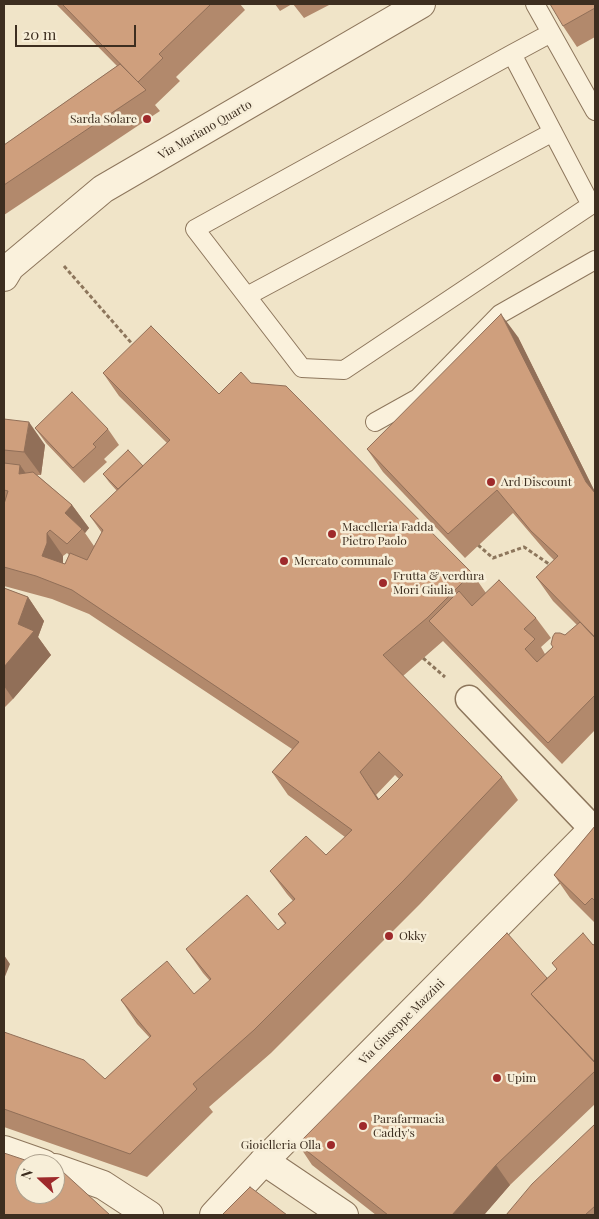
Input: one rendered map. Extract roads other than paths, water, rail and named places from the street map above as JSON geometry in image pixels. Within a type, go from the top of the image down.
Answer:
[{"type":"street","name":"Via Mariano Quarto","points":[[4,277],[10,267],[103,189],[421,4]]},
{"type":"street","name":"Via Giuseppe Mazzini","points":[[214,1215],[264,1161],[594,828],[469,699]]},
{"type":"street","points":[[264,1161],[344,1215]]},
{"type":"street","points":[[65,1172],[103,1185],[149,1215]]},
{"type":"lane","points":[[535,4],[595,111]]},
{"type":"lane","points":[[512,54],[592,205],[344,370],[302,368],[195,229],[512,54],[551,33]]},
{"type":"lane","points":[[247,296],[553,132]]},
{"type":"lane","points":[[375,422],[418,398],[500,314],[595,260]]},
{"type":"place","name":"Sarda Solare","points":[[147,119]]},
{"type":"place","name":"Ard Discount","points":[[491,482]]},
{"type":"place","name":"Macelleria Fadda Pietro Paolo","points":[[332,534]]},
{"type":"place","name":"Mercato comunale","points":[[284,561]]},
{"type":"place","name":"Frutta & verdura Mori Giulia","points":[[383,583]]},
{"type":"place","name":"Okky","points":[[389,936]]},
{"type":"place","name":"Upim","points":[[497,1078]]},
{"type":"place","name":"Parafarmacia Caddy's","points":[[363,1126]]},
{"type":"place","name":"Gioielleria Olla","points":[[331,1145]]}]
